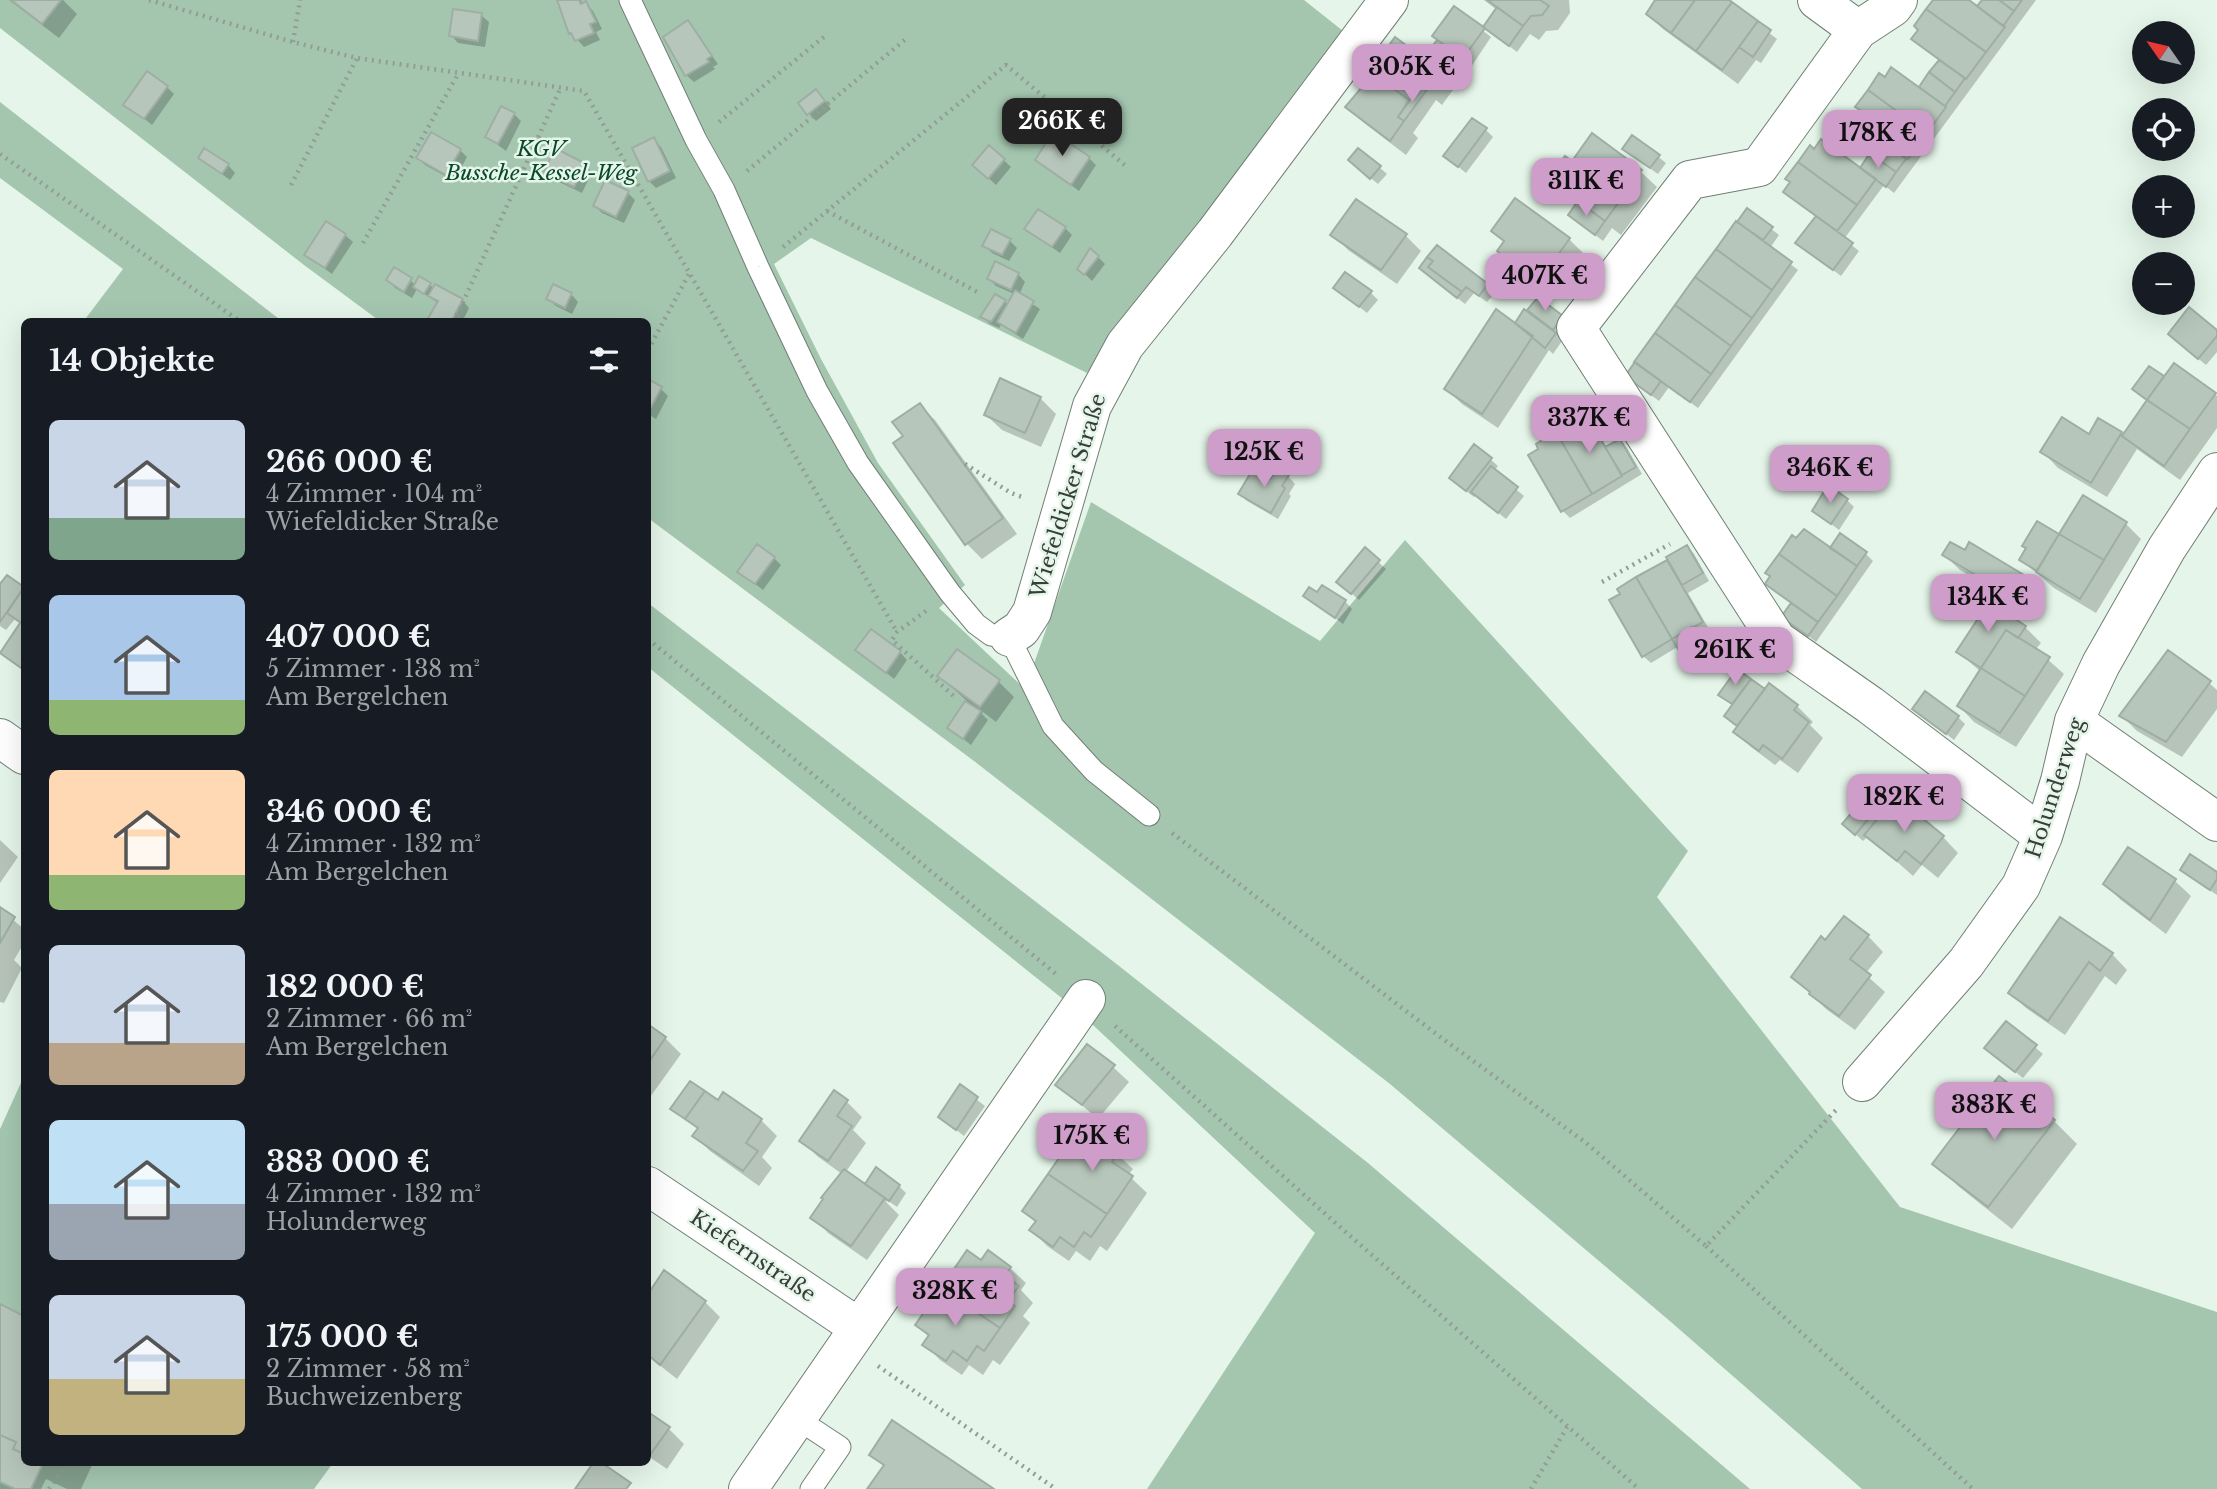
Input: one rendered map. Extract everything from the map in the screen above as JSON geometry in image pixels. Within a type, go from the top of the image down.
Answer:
[{"type":"street","name":"Wiefeldicker Straße","points":[[1009,637],[1021,629],[1032,612],[1093,406],[1125,345],[1214,233],[1389,0]]},
{"type":"street","points":[[1817,0],[1858,30]]},
{"type":"street","points":[[1898,0],[1893,7],[1858,30],[1759,167],[1690,180],[1576,328],[1589,353],[1777,640],[1870,705],[2043,836]]},
{"type":"street","name":"Holunderweg","points":[[1861,1083],[1966,962],[2021,886],[2043,836],[2074,721],[2101,664],[2167,548],[2217,472]]},
{"type":"street","points":[[2074,721],[2217,822]]},
{"type":"street","points":[[0,738],[21,753]]},
{"type":"street","points":[[748,1489],[1086,999]]},
{"type":"street","name":"Kiefernstraße","points":[[651,1188],[852,1335]]},
{"type":"lane","points":[[630,0],[696,140],[724,190],[817,391],[858,463],[950,593],[976,624],[991,635],[1009,637],[1053,726],[1094,771],[1149,816]]},
{"type":"lane","points":[[796,1418],[840,1447],[811,1489]]},
{"type":"path","points":[[149,0],[293,43],[357,58],[584,91],[897,632],[892,640],[956,698]]},
{"type":"path","points":[[293,43],[300,0]]},
{"type":"path","points":[[696,140],[825,36]]},
{"type":"path","points":[[724,190],[907,38]]},
{"type":"path","points":[[290,185],[357,58]]},
{"type":"path","points":[[758,267],[1006,65],[1127,167]]},
{"type":"path","points":[[363,243],[458,74]]},
{"type":"path","points":[[456,318],[561,87]]},
{"type":"path","points":[[0,154],[235,318]]},
{"type":"path","points":[[827,211],[981,294]]},
{"type":"path","points":[[651,345],[690,274]]},
{"type":"path","points":[[965,464],[1011,493],[1063,507]]},
{"type":"path","points":[[1602,582],[1704,525]]},
{"type":"path","points":[[651,641],[1086,999],[1639,1489]]},
{"type":"path","points":[[1149,816],[1443,1039],[1585,1142],[1706,1246],[1973,1489]]},
{"type":"path","points":[[1706,1246],[1861,1083]]},
{"type":"path","points":[[852,1335],[1056,1489]]},
{"type":"path","points":[[1531,1489],[1567,1427]]},
{"type":"path","points":[[49,1489],[65,1466]]},
{"type":"green space","name":"KGV Bussche-Kessel-Weg","points":[[0,0],[1304,0],[1343,31],[1087,373],[811,238],[774,264],[821,359],[878,463],[965,585],[939,608],[1025,689],[1091,502],[1320,641],[1405,540],[1688,851],[1657,897],[1900,1207],[2217,1312],[2217,1489],[1862,1489],[1671,1322],[1390,1084],[974,761],[651,520],[651,318],[376,318],[0,28]]},
{"type":"green space","points":[[0,102],[278,318],[86,318],[123,269],[0,178]]},
{"type":"green space","points":[[651,605],[1114,962],[1368,1163],[1750,1489],[1147,1489],[1315,1233],[1078,1011],[651,669]]},
{"type":"green space","points":[[21,1083],[21,1466],[331,1466],[314,1489],[0,1489],[0,1129]]},
{"type":"building","points":[[11,0],[61,0],[42,24]]},
{"type":"building","points":[[557,0],[579,0],[581,4],[586,1],[596,22],[590,24],[594,33],[575,41],[571,33],[569,34]]},
{"type":"building","points":[[1487,0],[1540,0],[1549,6],[1542,15],[1531,16],[1523,26]]},
{"type":"building","points":[[1655,0],[1695,0],[1671,33],[1646,14]]},
{"type":"building","points":[[1695,0],[1732,2],[1696,51],[1671,33]]},
{"type":"building","points":[[1933,0],[1969,0],[2005,27],[1986,52],[1926,9]]},
{"type":"building","points":[[1982,0],[1999,0],[2014,11],[2003,26],[1977,6]]},
{"type":"building","points":[[1999,0],[2022,0],[2014,11]]},
{"type":"building","points":[[1732,2],[1758,21],[1722,70],[1696,51]]},
{"type":"building","points":[[1454,6],[1485,28],[1463,58],[1432,36]]},
{"type":"building","points":[[1497,7],[1523,26],[1509,46],[1483,27]]},
{"type":"building","points":[[453,9],[482,13],[478,41],[449,36]]},
{"type":"building","points":[[1926,9],[1986,52],[1966,79],[1911,39],[1918,30],[1914,26]]},
{"type":"building","points":[[688,20],[712,56],[707,59],[709,62],[685,76],[663,37]]},
{"type":"building","points":[[1758,21],[1771,30],[1753,57],[1739,47]]},
{"type":"building","points":[[1395,37],[1440,70],[1426,91],[1420,86],[1409,100],[1373,74]]},
{"type":"building","points":[[1437,40],[1465,60],[1455,73],[1427,53]]},
{"type":"building","points":[[1939,60],[1965,78],[1955,92],[1929,72]]},
{"type":"building","points":[[1891,67],[1946,107],[1927,133],[1868,90],[1879,73],[1885,77]]},
{"type":"building","points":[[147,71],[168,86],[144,119],[123,105]]},
{"type":"building","points":[[1929,72],[1955,92],[1945,106],[1919,87]]},
{"type":"building","points":[[1373,74],[1409,100],[1398,117],[1404,121],[1390,141],[1345,107]]},
{"type":"building","points":[[1420,86],[1426,91],[1404,121],[1398,117]]},
{"type":"building","points":[[816,89],[825,101],[807,115],[798,103]]},
{"type":"building","points":[[1868,90],[1927,133],[1908,159],[1853,120],[1860,110],[1855,107]]},
{"type":"building","points":[[501,106],[515,113],[498,144],[485,137]]},
{"type":"building","points":[[1472,118],[1487,128],[1458,167],[1443,156]]},
{"type":"building","points":[[431,132],[461,149],[446,175],[416,158]]},
{"type":"building","points":[[1053,132],[1090,157],[1071,185],[1035,160]]},
{"type":"building","points":[[1592,133],[1642,170],[1605,221],[1554,184],[1559,178],[1552,173],[1565,156],[1572,161]]},
{"type":"building","points":[[1632,135],[1660,155],[1650,168],[1622,149]]},
{"type":"building","points":[[654,137],[670,171],[648,182],[632,148]]},
{"type":"building","points":[[1821,139],[1876,179],[1857,205],[1798,162],[1810,145],[1814,149]]},
{"type":"building","points":[[1880,140],[1906,159],[1896,172],[1870,153]]},
{"type":"building","points":[[989,145],[1005,159],[988,179],[972,165]]},
{"type":"building","points":[[204,148],[229,164],[222,174],[198,158]]},
{"type":"building","points":[[555,148],[586,164],[574,187],[544,172]]},
{"type":"building","points":[[1358,148],[1381,166],[1370,179],[1348,160]]},
{"type":"building","points":[[1870,153],[1896,172],[1886,187],[1860,168]]},
{"type":"building","points":[[1798,162],[1857,205],[1837,231],[1783,192],[1790,182],[1785,179]]},
{"type":"building","points":[[605,180],[629,191],[616,217],[593,206]]},
{"type":"building","points":[[1515,198],[1570,238],[1555,259],[1550,255],[1542,268],[1533,261],[1525,272],[1516,265],[1514,267],[1497,251],[1504,241],[1491,231]]},
{"type":"building","points":[[1356,199],[1407,234],[1381,270],[1330,235]]},
{"type":"building","points":[[1578,201],[1605,221],[1595,235],[1568,215]]},
{"type":"building","points":[[1747,208],[1773,227],[1763,240],[1737,222]]},
{"type":"building","points":[[1038,209],[1066,227],[1052,247],[1024,229]]},
{"type":"building","points":[[1816,216],[1853,243],[1833,270],[1795,243]]},
{"type":"building","points":[[326,221],[346,234],[325,268],[304,255]]},
{"type":"building","points":[[1736,221],[1792,262],[1772,290],[1716,249]]},
{"type":"building","points":[[991,229],[1011,239],[1002,255],[982,246]]},
{"type":"building","points":[[1437,245],[1488,284],[1479,296],[1466,287],[1462,292],[1428,267],[1433,261],[1427,257]]},
{"type":"building","points":[[1090,248],[1099,256],[1084,275],[1077,269]]},
{"type":"building","points":[[1716,249],[1772,290],[1752,318],[1695,277]]},
{"type":"building","points":[[1427,257],[1433,261],[1428,267],[1462,292],[1457,298],[1419,268]]},
{"type":"building","points":[[995,261],[1019,273],[1011,290],[987,279]]},
{"type":"building","points":[[394,267],[412,278],[404,292],[386,280]]},
{"type":"building","points":[[1345,272],[1372,291],[1359,307],[1333,288]]},
{"type":"building","points":[[419,276],[431,283],[424,294],[413,287]]},
{"type":"building","points":[[1695,277],[1752,318],[1731,346],[1675,305]]},
{"type":"building","points":[[435,284],[463,299],[453,318],[428,318],[438,301],[428,296]]},
{"type":"building","points":[[553,284],[572,293],[565,308],[546,299]]},
{"type":"building","points":[[1015,290],[1034,301],[1016,333],[997,322]]},
{"type":"building","points":[[995,294],[1006,300],[991,322],[980,317]]},
{"type":"building","points":[[1538,297],[1563,316],[1553,330],[1527,310]]},
{"type":"building","points":[[1675,305],[1731,346],[1711,374],[1655,333]]},
{"type":"building","points":[[1496,309],[1533,336],[1482,414],[1444,389]]},
{"type":"building","points":[[1524,309],[1556,333],[1545,348],[1515,323]]},
{"type":"building","points":[[2195,312],[2217,330],[2217,336],[2198,359],[2168,334],[2183,315],[2195,315]]},
{"type":"building","points":[[1655,333],[1711,374],[1690,402],[1634,362]]},
{"type":"building","points":[[1635,362],[1661,381],[1651,395],[1625,376]]},
{"type":"building","points":[[2174,363],[2216,393],[2190,429],[2147,400]]},
{"type":"building","points":[[2149,366],[2164,376],[2147,400],[2132,389]]},
{"type":"building","points":[[1000,378],[1041,397],[1025,433],[984,415]]},
{"type":"building","points":[[651,381],[662,387],[651,407]]},
{"type":"building","points":[[2147,400],[2190,429],[2164,466],[2122,436]]},
{"type":"building","points":[[920,403],[1003,518],[965,545],[893,443],[903,436],[892,422]]},
{"type":"building","points":[[2062,417],[2089,434],[2098,418],[2122,432],[2091,483],[2040,452]]},
{"type":"building","points":[[1589,419],[1622,476],[1592,494],[1556,432],[1576,421],[1578,426]]},
{"type":"building","points":[[1556,432],[1592,494],[1561,512],[1528,455],[1538,449],[1536,444]]},
{"type":"building","points":[[1620,439],[1636,467],[1622,475],[1605,447]]},
{"type":"building","points":[[1474,444],[1492,458],[1466,491],[1449,478]]},
{"type":"building","points":[[1491,466],[1518,487],[1498,513],[1471,492]]},
{"type":"building","points":[[1277,467],[1289,475],[1271,513],[1238,494],[1253,469],[1270,479]]},
{"type":"building","points":[[1828,485],[1848,499],[1831,524],[1812,511]]},
{"type":"building","points":[[2083,495],[2127,522],[2104,560],[2059,534]]},
{"type":"building","points":[[2037,521],[2059,534],[2037,571],[2019,560],[2026,548],[2022,546]]},
{"type":"building","points":[[1804,529],[1857,566],[1837,596],[1779,554],[1792,535],[1796,538]]},
{"type":"building","points":[[1840,533],[1867,552],[1857,566],[1830,548]]},
{"type":"building","points":[[2059,534],[2104,560],[2080,599],[2036,572]]},
{"type":"building","points":[[1950,542],[1965,550],[1969,542],[2029,578],[2016,599],[1942,555]]},
{"type":"building","points":[[757,544],[775,557],[755,584],[737,572]]},
{"type":"building","points":[[1687,545],[1703,573],[1682,585],[1666,557]]},
{"type":"building","points":[[1365,547],[1380,560],[1351,594],[1336,582]]},
{"type":"building","points":[[1779,554],[1837,596],[1818,622],[1765,584],[1770,576],[1765,573]]},
{"type":"building","points":[[1667,560],[1703,622],[1672,639],[1636,577]]},
{"type":"building","points":[[7,575],[21,585],[21,591],[0,622],[0,584]]},
{"type":"building","points":[[1636,577],[1672,639],[1642,657],[1609,600],[1620,594],[1617,589]]},
{"type":"building","points":[[1322,585],[1346,600],[1335,618],[1303,596],[1309,587],[1317,592]]},
{"type":"building","points":[[21,592],[21,623],[7,613]]},
{"type":"building","points":[[1989,602],[2026,626],[2018,638],[2006,630],[1981,668],[1956,652]]},
{"type":"building","points":[[1791,603],[1818,622],[1808,636],[1781,617]]},
{"type":"building","points":[[21,622],[21,668],[0,653]]},
{"type":"building","points":[[1692,627],[1701,643],[1681,654],[1672,639]]},
{"type":"building","points":[[871,629],[901,651],[886,673],[855,650]]},
{"type":"building","points":[[2006,630],[2050,657],[2025,696],[1981,668]]},
{"type":"building","points":[[957,649],[1000,680],[980,707],[937,676]]},
{"type":"building","points":[[2168,650],[2211,681],[2166,742],[2119,716]]},
{"type":"building","points":[[1981,668],[2025,696],[2000,733],[1957,706]]},
{"type":"building","points":[[1737,669],[1751,679],[1732,704],[1718,695]]},
{"type":"building","points":[[1751,679],[1765,689],[1737,726],[1724,716]]},
{"type":"building","points":[[1769,683],[1798,705],[1794,710],[1809,722],[1782,759],[1763,745],[1759,751],[1733,732]]},
{"type":"building","points":[[1925,691],[1959,716],[1946,734],[1912,709]]},
{"type":"building","points":[[965,701],[981,711],[963,739],[947,728]]},
{"type":"building","points":[[1872,789],[1884,800],[1855,835],[1842,824]]},
{"type":"building","points":[[1890,804],[1904,815],[1910,808],[1944,836],[1921,864],[1905,851],[1897,861],[1864,835]]},
{"type":"building","points":[[2128,847],[2176,879],[2150,920],[2103,884]]},
{"type":"building","points":[[2190,854],[2217,872],[2217,879],[2210,890],[2180,870]]},
{"type":"building","points":[[0,907],[15,917],[0,943]]},
{"type":"building","points":[[1844,916],[1869,935],[1850,959],[1871,975],[1839,1016],[1791,977],[1821,936],[1825,940]]},
{"type":"building","points":[[2060,917],[2113,953],[2100,971],[2089,962],[2048,1021],[2008,993]]},
{"type":"building","points":[[2006,1021],[2037,1045],[2015,1072],[1984,1048]]},
{"type":"building","points":[[651,1026],[666,1037],[651,1059]]},
{"type":"building","points":[[1087,1044],[1115,1065],[1082,1105],[1055,1085]]},
{"type":"building","points":[[1999,1076],[2055,1120],[1988,1207],[1932,1164]]},
{"type":"building","points":[[690,1081],[705,1091],[685,1119],[670,1109]]},
{"type":"building","points":[[960,1084],[978,1097],[956,1130],[938,1117]]},
{"type":"building","points":[[834,1090],[848,1100],[837,1116],[852,1126],[828,1161],[799,1141]]},
{"type":"building","points":[[705,1091],[718,1100],[723,1092],[762,1119],[746,1143],[758,1151],[743,1171],[692,1136],[698,1128],[685,1119]]},
{"type":"building","points":[[1074,1136],[1088,1146],[1095,1136],[1118,1152],[1112,1162],[1133,1176],[1107,1214],[1048,1174]]},
{"type":"building","points":[[876,1167],[900,1185],[889,1201],[865,1184]]},
{"type":"building","points":[[844,1169],[885,1198],[851,1246],[810,1218],[823,1199],[821,1198]]},
{"type":"building","points":[[1048,1174],[1107,1214],[1091,1237],[1084,1232],[1074,1247],[1060,1237],[1053,1247],[1029,1230],[1036,1221],[1022,1211]]},
{"type":"building","points":[[967,1250],[981,1260],[988,1250],[1011,1267],[1005,1276],[1019,1286],[1008,1301],[1015,1306],[1000,1328],[941,1288]]},
{"type":"building","points":[[664,1270],[706,1301],[660,1365],[651,1358],[651,1290]]},
{"type":"building","points":[[941,1288],[1000,1328],[984,1351],[977,1346],[967,1361],[953,1351],[946,1361],[922,1345],[929,1335],[915,1325]]},
{"type":"building","points":[[0,1304],[21,1314],[21,1453],[13,1449],[16,1442],[0,1435]]},
{"type":"building","points":[[651,1414],[670,1427],[651,1454]]},
{"type":"building","points":[[892,1420],[994,1489],[867,1489],[884,1465],[869,1455]]},
{"type":"building","points":[[0,1435],[16,1442],[13,1449],[21,1453],[21,1466],[42,1466],[31,1489],[15,1489],[0,1482]]},
{"type":"building","points":[[591,1466],[606,1466],[631,1483],[626,1489],[575,1489]]}]
